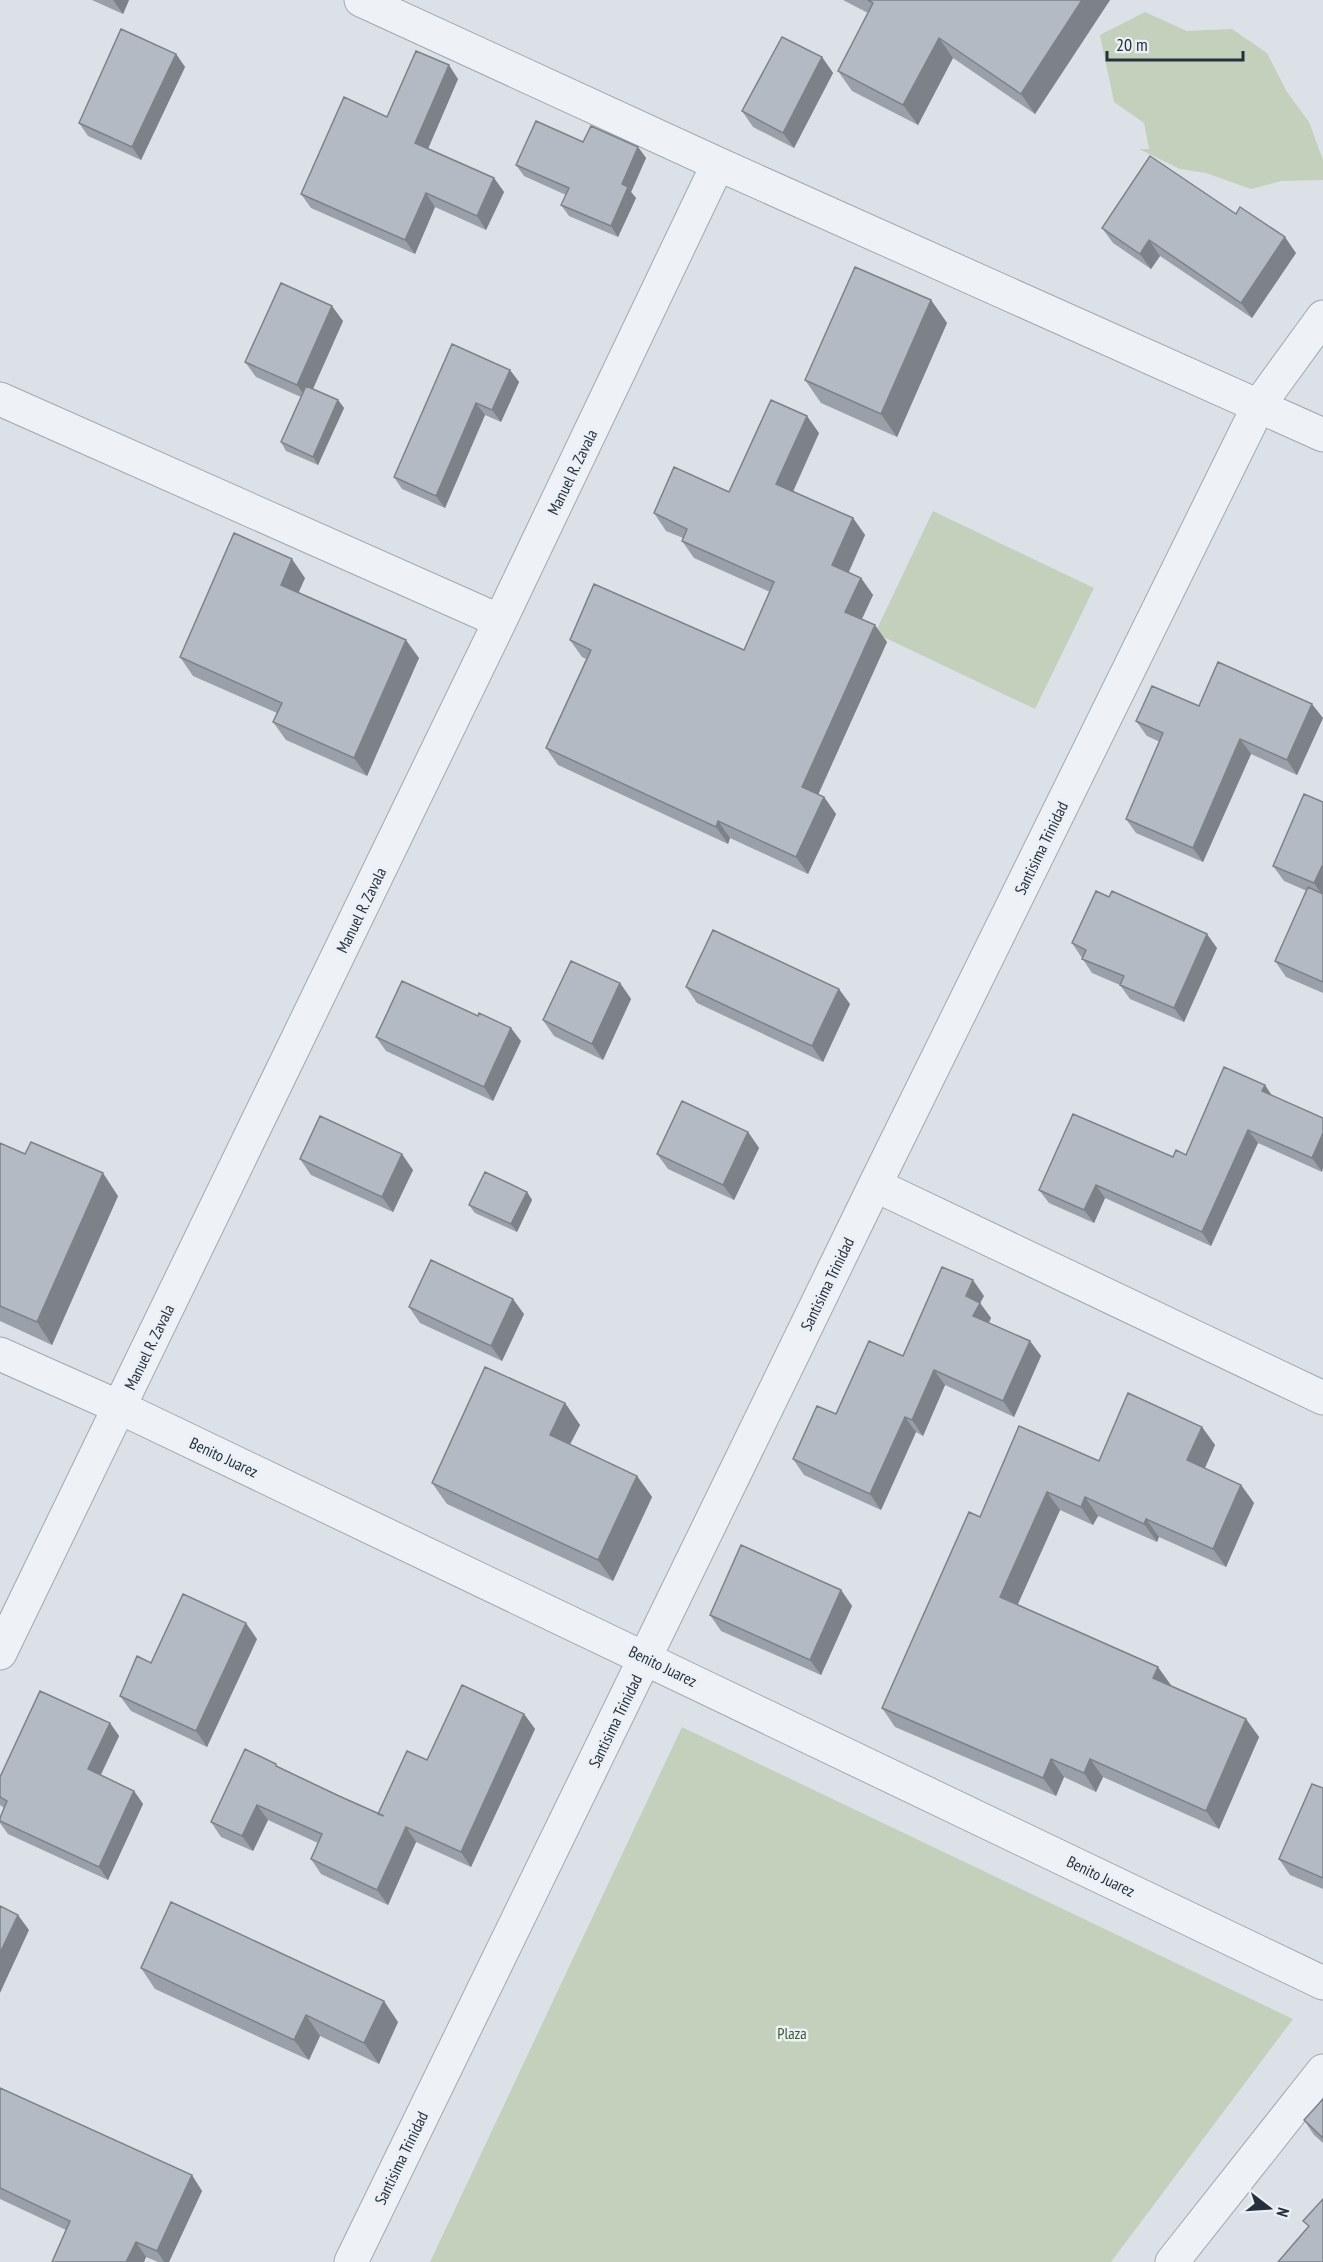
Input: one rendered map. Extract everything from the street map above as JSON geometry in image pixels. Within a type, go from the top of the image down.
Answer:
[{"type":"street","points":[[362,0],[718,164],[1323,435]]},
{"type":"street","name":"Manuel R. Zavala","points":[[0,1653],[500,621],[718,164]]},
{"type":"street","name":"Santisima Trinidad","points":[[351,2262],[875,1185],[1259,405],[1323,317]]},
{"type":"street","points":[[0,399],[500,621]]},
{"type":"street","points":[[875,1185],[1323,1398]]},
{"type":"street","name":"Benito Juarez","points":[[0,1354],[119,1407],[1323,1983]]},
{"type":"street","points":[[1172,2262],[1323,2071]]},
{"type":"green space","points":[[1145,12],[1187,31],[1232,29],[1267,53],[1287,92],[1309,122],[1323,160],[1323,180],[1281,181],[1251,189],[1206,173],[1180,169],[1139,149],[1149,149],[1144,123],[1114,102],[1100,35]]},
{"type":"green space","points":[[933,511],[1094,588],[1035,709],[875,633]]},
{"type":"green space","name":"Plaza","points":[[682,1727],[1293,2019],[1111,2262],[430,2262]]},
{"type":"building","points":[[868,0],[1082,0],[1021,94],[939,38],[903,105],[838,71],[873,3]]},
{"type":"building","points":[[121,29],[176,54],[132,147],[79,123]]},
{"type":"building","points":[[782,37],[822,57],[783,133],[742,111]]},
{"type":"building","points":[[416,51],[449,65],[415,143],[494,178],[477,216],[426,193],[405,240],[301,194],[344,97],[387,117]]},
{"type":"building","points":[[536,121],[583,142],[591,126],[638,147],[622,184],[628,187],[611,226],[561,205],[569,188],[516,165]]},
{"type":"building","points":[[1150,156],[1236,214],[1240,207],[1285,237],[1241,303],[1149,240],[1140,254],[1102,228]]},
{"type":"building","points":[[855,267],[931,300],[881,414],[805,380]]},
{"type":"building","points":[[281,283],[332,306],[297,385],[245,362]]},
{"type":"building","points":[[452,344],[510,370],[492,410],[476,403],[436,496],[394,477]]},
{"type":"building","points":[[306,386],[338,400],[313,457],[281,442]]},
{"type":"building","points":[[771,400],[807,416],[776,484],[853,518],[832,565],[861,578],[845,612],[875,625],[802,787],[824,797],[796,857],[718,821],[716,827],[546,748],[591,650],[570,640],[594,584],[744,650],[774,582],[682,541],[687,529],[654,513],[674,467],[729,492]]},
{"type":"building","points":[[234,533],[292,559],[281,585],[406,640],[354,758],[273,722],[282,703],[180,657]]},
{"type":"building","points":[[1218,662],[1312,704],[1287,760],[1240,739],[1193,848],[1126,819],[1163,733],[1136,721],[1152,686],[1199,706]]},
{"type":"building","points":[[1304,794],[1323,802],[1323,864],[1314,883],[1273,866]]},
{"type":"building","points":[[1308,887],[1323,894],[1323,982],[1275,961]]},
{"type":"building","points":[[1096,891],[1109,897],[1112,891],[1207,934],[1174,1008],[1120,985],[1124,976],[1082,959],[1086,950],[1072,943]]},
{"type":"building","points":[[713,930],[839,989],[812,1046],[686,987]]},
{"type":"building","points":[[571,961],[620,983],[592,1044],[543,1020]]},
{"type":"building","points":[[402,981],[478,1016],[479,1013],[511,1028],[484,1087],[376,1037]]},
{"type":"building","points":[[1224,1067],[1265,1085],[1262,1091],[1323,1118],[1323,1133],[1312,1158],[1248,1130],[1202,1232],[1096,1185],[1084,1210],[1039,1190],[1073,1114],[1173,1157],[1176,1150],[1186,1155]]},
{"type":"building","points":[[682,1101],[748,1132],[723,1185],[657,1154]]},
{"type":"building","points":[[320,1116],[402,1154],[382,1197],[300,1159]]},
{"type":"building","points":[[31,1142],[103,1173],[37,1322],[0,1306],[0,1143],[25,1154]]},
{"type":"building","points":[[485,1172],[527,1192],[511,1224],[469,1205]]},
{"type":"building","points":[[431,1260],[513,1299],[491,1346],[409,1307]]},
{"type":"building","points":[[942,1267],[973,1280],[966,1296],[980,1303],[973,1316],[1030,1341],[1003,1401],[934,1370],[912,1420],[905,1417],[870,1494],[793,1459],[817,1406],[836,1414],[869,1341],[903,1356]]},
{"type":"building","points":[[485,1367],[565,1403],[550,1435],[637,1476],[598,1560],[432,1483]]},
{"type":"building","points":[[1128,1393],[1202,1427],[1187,1460],[1241,1485],[1213,1549],[1146,1519],[1144,1524],[1085,1497],[1081,1507],[1047,1492],[1000,1597],[1158,1667],[1153,1678],[1246,1719],[1206,1811],[1090,1759],[1084,1773],[1051,1759],[1043,1778],[882,1708],[969,1512],[980,1517],[1019,1426],[1099,1461]]},
{"type":"building","points":[[741,1545],[841,1590],[810,1660],[710,1615]]},
{"type":"building","points":[[183,1594],[246,1623],[196,1731],[120,1696],[137,1656],[151,1663]]},
{"type":"building","points":[[462,1685],[524,1714],[461,1852],[406,1827],[377,1890],[311,1859],[322,1834],[257,1805],[242,1836],[211,1822],[245,1749],[276,1766],[378,1813],[407,1751],[427,1760]]},
{"type":"building","points":[[40,1691],[110,1723],[88,1769],[134,1791],[99,1867],[0,1821],[7,1801],[0,1797],[0,1777]]},
{"type":"building","points":[[1312,1784],[1323,1788],[1323,1878],[1279,1859]]},
{"type":"building","points":[[171,1902],[384,2001],[364,2043],[306,2015],[294,2040],[141,1968]]},
{"type":"building","points":[[0,1906],[18,1915],[0,1953]]},
{"type":"building","points":[[0,2088],[192,2175],[157,2251],[136,2242],[126,2262],[52,2262],[70,2221],[0,2188]]},
{"type":"building","points":[[1323,2099],[1323,2138],[1304,2120]]},
{"type":"building","points":[[1323,2199],[1323,2262],[1278,2262],[1309,2226],[1303,2221]]}]
